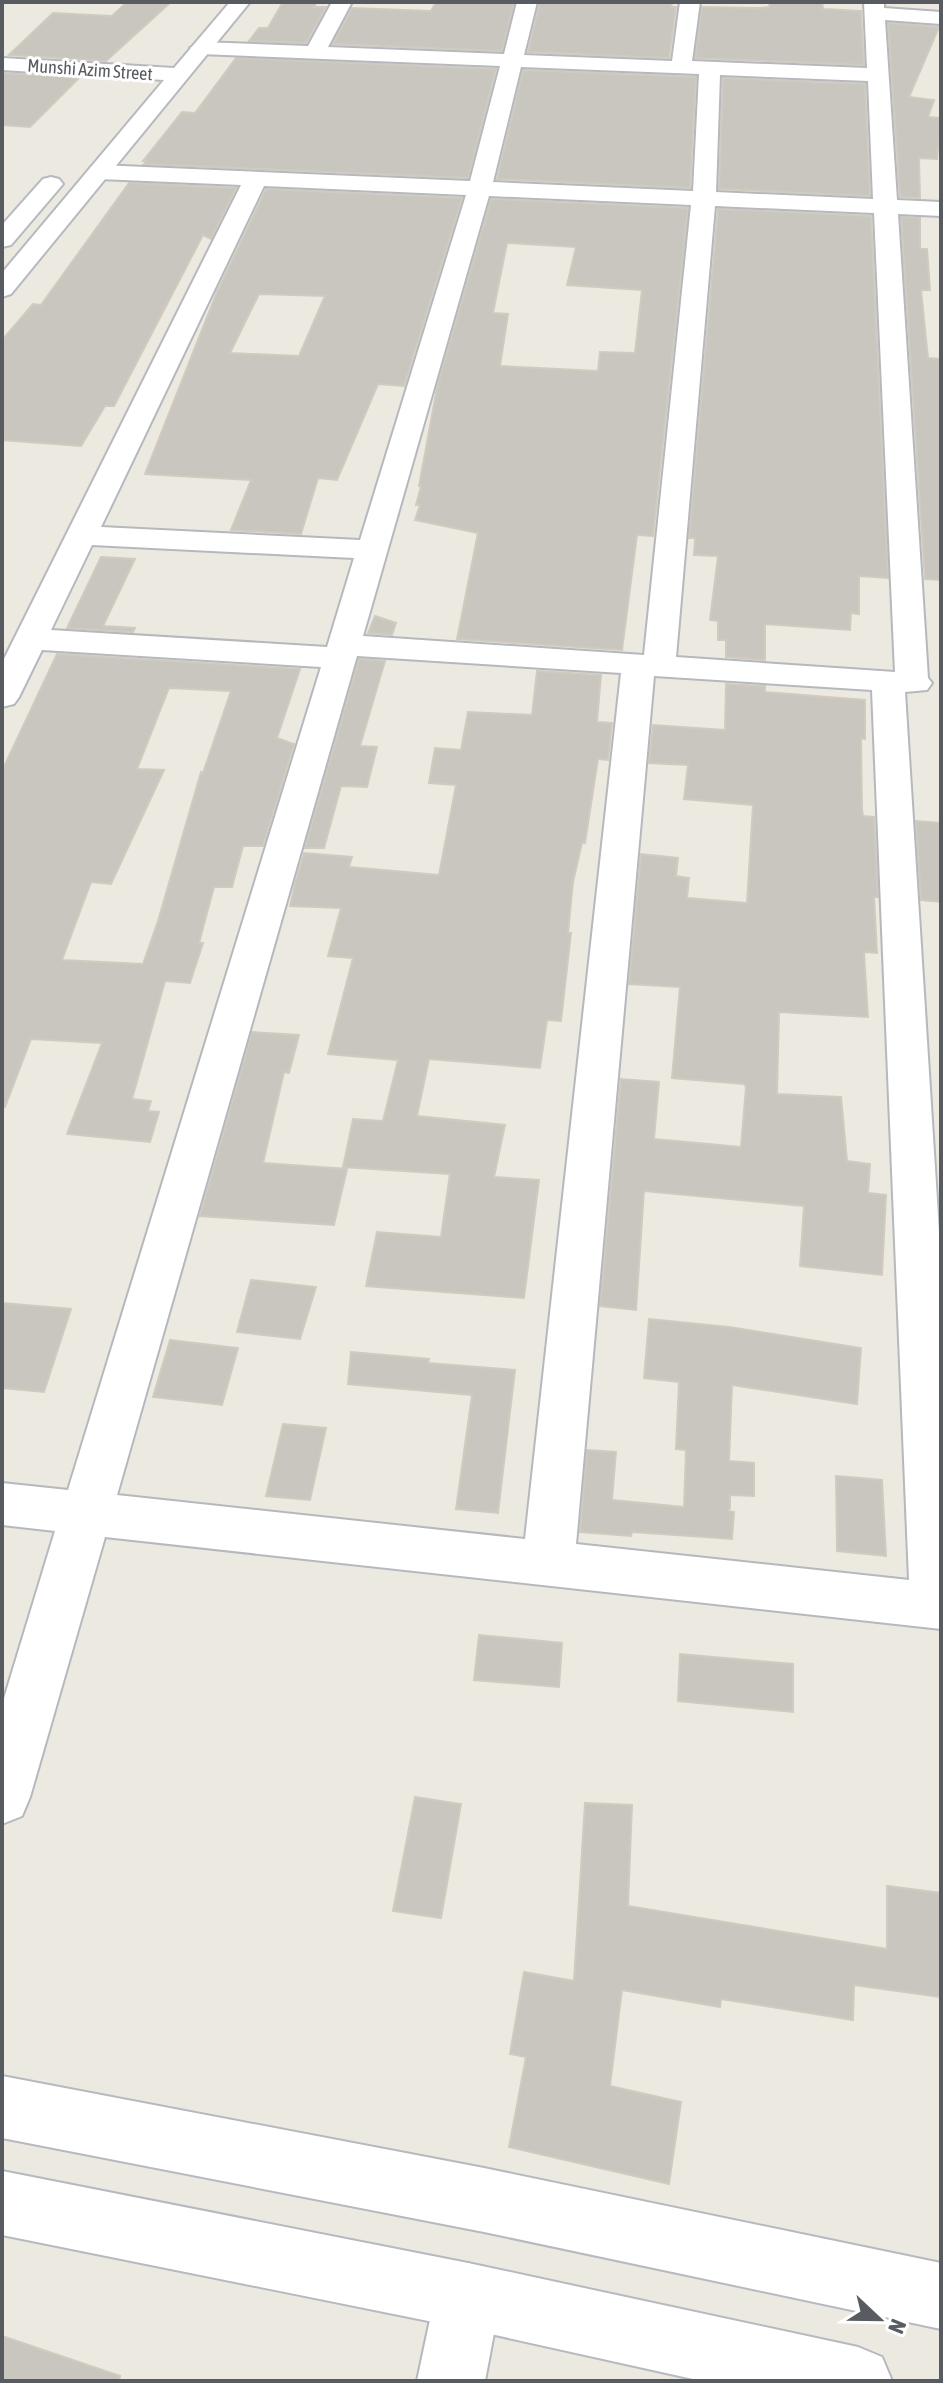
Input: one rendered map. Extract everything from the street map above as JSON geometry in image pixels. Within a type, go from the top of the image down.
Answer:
[{"type":"street","points":[[2,289],[240,2]]},
{"type":"street","points":[[315,52],[342,2]]},
{"type":"street","points":[[2,1797],[480,187],[527,2]]},
{"type":"street","points":[[681,67],[690,2]]},
{"type":"street","points":[[2,1504],[938,1606],[913,683],[874,8],[941,18]]},
{"type":"street","points":[[200,48],[877,75]]},
{"type":"street","points":[[140,81],[165,53]]},
{"type":"street","name":"Munshi Azim Street","points":[[2,64],[172,84]]},
{"type":"street","points":[[548,1563],[648,665],[704,198],[710,68]]},
{"type":"street","name":"Munshi Azim Street","points":[[2,81],[140,81]]},
{"type":"street","points":[[2,240],[65,168]]},
{"type":"street","points":[[99,172],[941,209]]},
{"type":"street","points":[[2,697],[256,179]]},
{"type":"street","points":[[81,535],[373,550]]},
{"type":"street","points":[[30,639],[648,665],[913,683]]},
{"type":"street","points":[[2,2107],[484,2200],[941,2296]]},
{"type":"street","points":[[2,2203],[468,2296],[858,2381]]},
{"type":"street","points":[[451,2381],[468,2296]]},
{"type":"building","points":[[127,2],[171,2],[106,61],[9,55],[53,13],[112,16]]},
{"type":"building","points":[[283,2],[317,2],[314,7],[326,7],[306,43],[249,41],[259,28],[268,28]]},
{"type":"building","points":[[436,2],[514,2],[502,51],[333,44],[352,8],[431,11]]},
{"type":"building","points":[[540,2],[672,3],[671,7],[676,7],[669,58],[528,52]]},
{"type":"building","points":[[770,2],[822,2],[823,9],[861,11],[864,65],[695,58],[702,7],[760,8],[769,7]]},
{"type":"building","points":[[888,23],[939,27],[909,97],[934,100],[928,117],[941,118],[937,159],[919,158],[920,198],[900,197]]},
{"type":"building","points":[[236,58],[496,69],[468,178],[144,164],[146,161],[143,161],[182,112],[195,113]]},
{"type":"building","points":[[523,70],[696,77],[690,188],[497,179]]},
{"type":"building","points":[[2,73],[79,78],[30,127],[2,125]]},
{"type":"building","points":[[723,78],[865,84],[870,196],[719,189]]},
{"type":"building","points":[[129,183],[236,188],[211,239],[203,235],[114,406],[105,406],[81,446],[2,440],[2,340],[33,304],[41,305]]},
{"type":"building","points":[[266,189],[462,198],[404,386],[378,384],[337,480],[318,478],[301,534],[231,530],[251,480],[145,474],[217,292]],"holes":[[[259,294],[325,296],[299,356],[230,353]]]},
{"type":"building","points":[[491,199],[688,208],[653,536],[637,535],[622,650],[457,639],[478,533],[415,520],[420,505],[416,505],[437,388]],"holes":[[[507,243],[576,247],[567,285],[642,290],[635,353],[600,352],[598,371],[500,366],[508,314],[493,313]]]},
{"type":"building","points":[[718,209],[871,216],[888,578],[859,576],[859,614],[851,613],[850,630],[765,624],[765,660],[726,657],[726,640],[718,640],[718,621],[710,620],[718,556],[694,555],[695,538],[689,538]]},
{"type":"building","points":[[901,217],[920,218],[920,249],[927,249],[930,290],[921,290],[928,358],[941,359],[941,580],[925,579]]},
{"type":"building","points":[[101,557],[135,559],[103,626],[135,628],[133,632],[67,628]]},
{"type":"building","points":[[375,616],[396,623],[392,635],[368,633]]},
{"type":"building","points":[[57,654],[300,669],[277,738],[294,744],[263,846],[243,846],[232,887],[214,887],[199,943],[203,943],[190,983],[165,981],[132,1099],[151,1101],[148,1111],[159,1112],[150,1142],[67,1134],[102,1043],[31,1039],[5,1107],[2,1107],[2,771]],"holes":[[[169,688],[231,691],[201,772],[143,964],[62,960],[91,882],[111,884],[164,770],[137,769]]]},
{"type":"building","points":[[359,659],[385,661],[360,746],[377,747],[367,787],[341,786],[324,848],[305,848]]},
{"type":"building","points":[[537,671],[601,675],[597,722],[612,723],[608,760],[598,759],[585,843],[582,843],[573,882],[561,1021],[547,1020],[540,1068],[429,1059],[417,1116],[505,1125],[494,1177],[539,1180],[524,1298],[366,1286],[377,1232],[441,1237],[450,1174],[343,1167],[353,1119],[383,1121],[398,1060],[328,1054],[353,958],[328,956],[341,908],[290,906],[295,884],[304,853],[352,857],[349,867],[439,875],[456,785],[429,783],[435,748],[461,750],[468,712],[532,715]]},
{"type":"building","points":[[726,684],[765,686],[765,692],[865,700],[865,739],[861,738],[862,809],[863,816],[874,817],[878,897],[874,897],[877,953],[864,952],[868,1017],[779,1012],[777,1094],[841,1097],[847,1161],[870,1164],[868,1193],[886,1195],[882,1275],[800,1266],[804,1206],[644,1191],[636,1310],[600,1306],[621,1079],[659,1082],[654,1139],[741,1147],[744,1084],[672,1078],[680,987],[629,984],[641,854],[678,858],[676,876],[689,878],[687,898],[747,903],[753,805],[684,799],[688,765],[649,763],[653,725],[725,730]]},
{"type":"building","points":[[916,821],[941,823],[941,902],[921,900]]},
{"type":"building","points":[[252,1032],[299,1035],[289,1073],[284,1072],[263,1163],[347,1169],[334,1225],[200,1216]]},
{"type":"building","points":[[251,1280],[316,1287],[300,1339],[237,1332]]},
{"type":"building","points":[[2,1303],[71,1309],[44,1392],[2,1388]]},
{"type":"building","points":[[649,1319],[729,1327],[861,1348],[857,1404],[732,1385],[729,1461],[754,1463],[754,1496],[730,1495],[728,1511],[734,1512],[732,1539],[580,1532],[587,1450],[616,1452],[612,1500],[684,1507],[686,1450],[676,1449],[679,1382],[644,1378]]},
{"type":"building","points":[[170,1340],[238,1348],[222,1405],[153,1397]]},
{"type":"building","points":[[351,1352],[429,1359],[428,1363],[515,1370],[498,1513],[456,1509],[472,1395],[348,1384]]},
{"type":"building","points":[[283,1424],[326,1428],[310,1500],[266,1496]]},
{"type":"building","points":[[836,1476],[882,1480],[886,1556],[837,1551]]},
{"type":"building","points":[[479,1635],[562,1643],[559,1687],[474,1680]]},
{"type":"building","points":[[680,1654],[793,1664],[793,1712],[678,1701]]},
{"type":"building","points":[[415,1797],[461,1804],[441,1918],[393,1911]]},
{"type":"building","points":[[585,1803],[632,1805],[628,1906],[887,1949],[887,1886],[941,1893],[941,1997],[854,1985],[853,2020],[721,1999],[720,2007],[622,1990],[610,2086],[681,2102],[669,2184],[509,2147],[526,2057],[510,2054],[524,1972],[574,1981]]},
{"type":"building","points":[[2,2336],[120,2376],[119,2381],[2,2381]]}]
